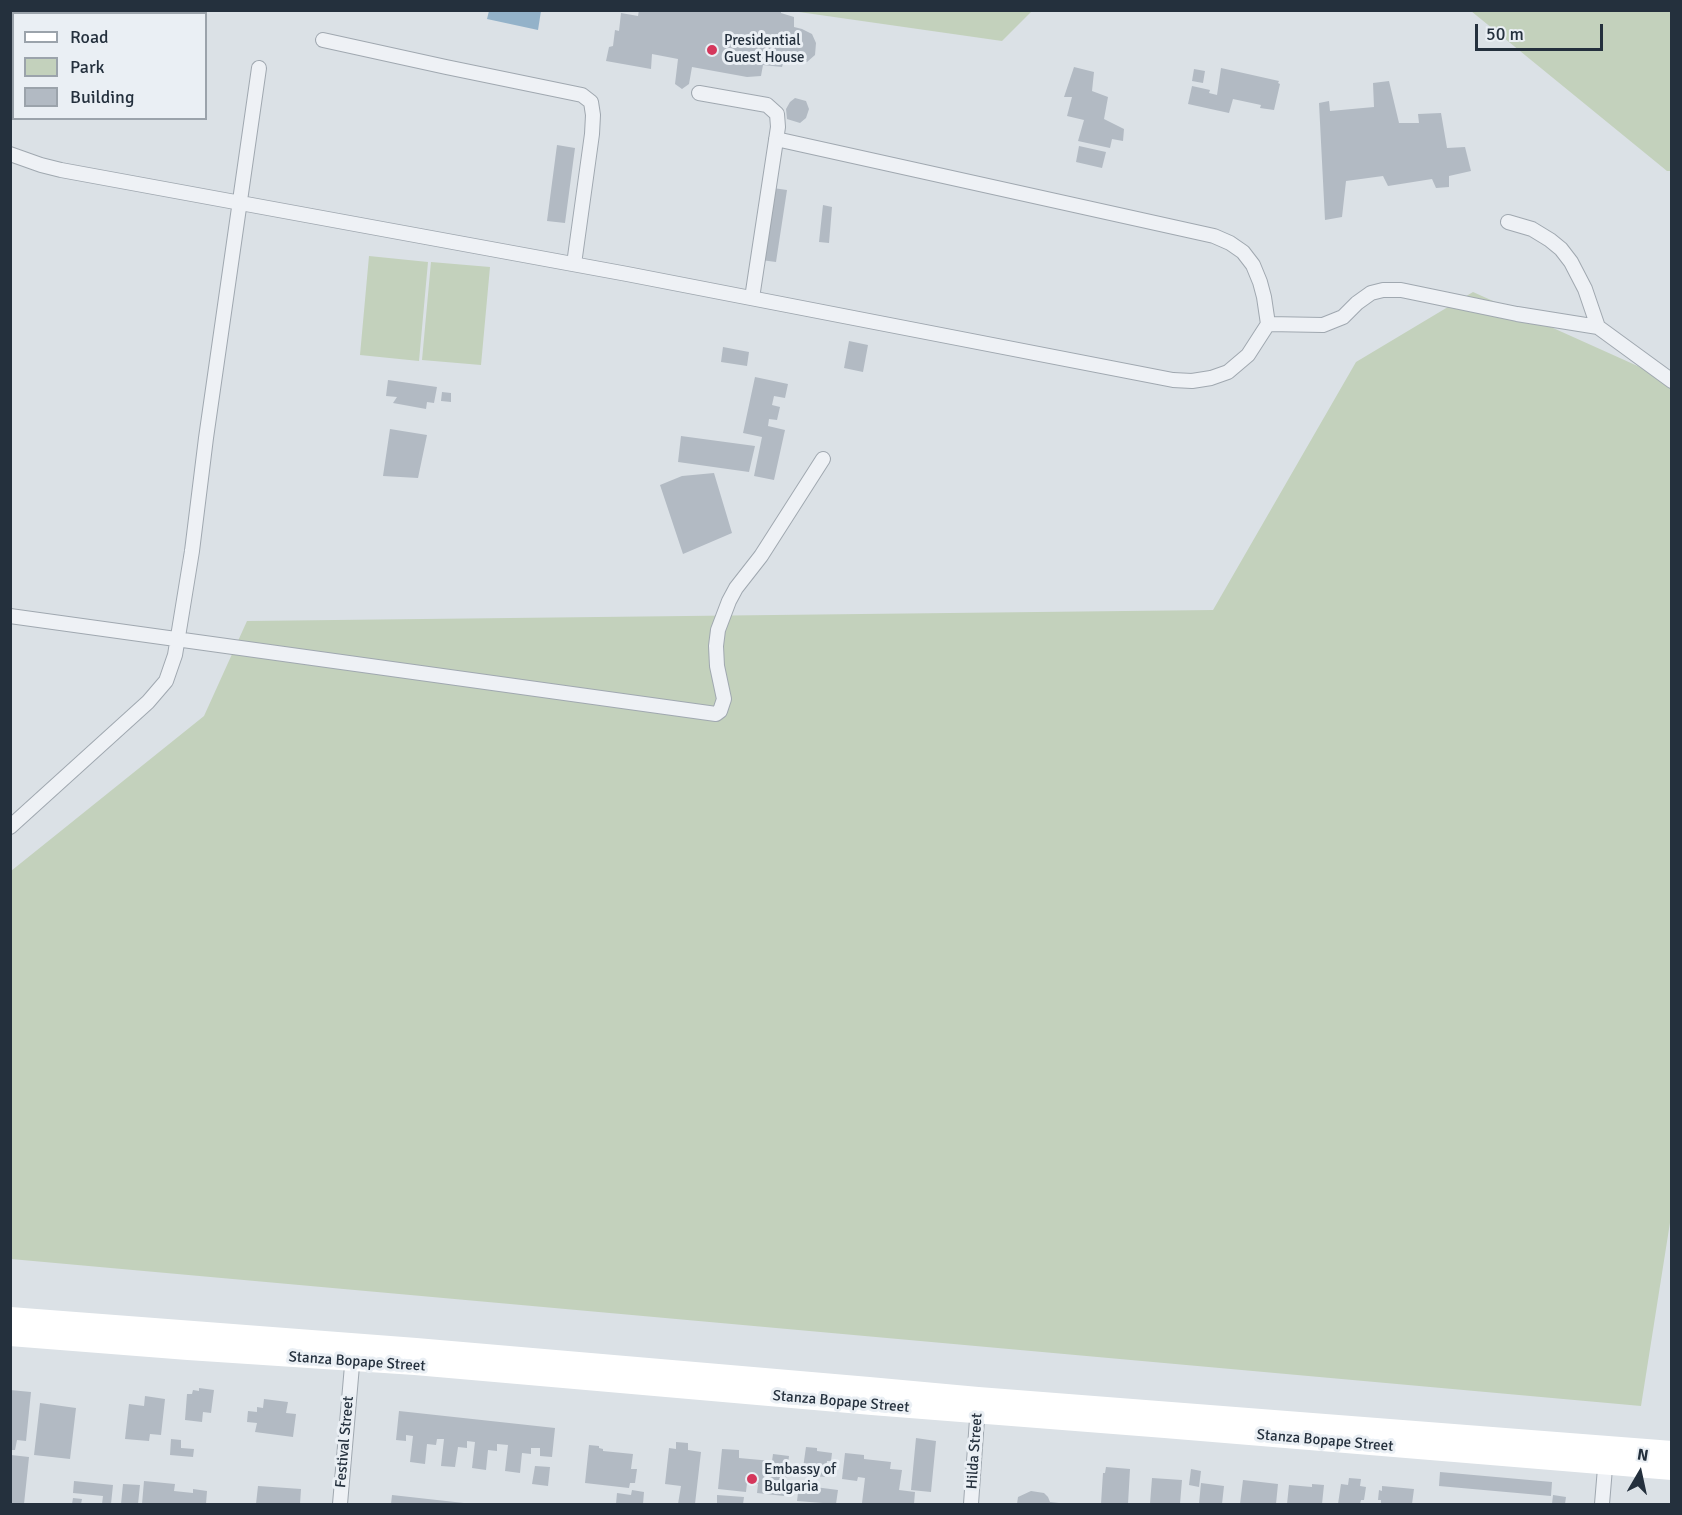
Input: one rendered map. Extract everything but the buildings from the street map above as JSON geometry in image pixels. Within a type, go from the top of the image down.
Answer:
[{"type":"main road","name":"Stanza Bopape Street","points":[[10,1317],[353,1353],[846,1384],[978,1406],[1606,1455],[1671,1451]]},
{"type":"main road","name":"Stanza Bopape Street","points":[[10,1336],[188,1350],[353,1353]]},
{"type":"main road","name":"Stanza Bopape Street","points":[[1606,1455],[1671,1470]]},
{"type":"street","points":[[323,40],[582,95],[591,102],[592,134],[574,264]]},
{"type":"street","points":[[10,827],[148,702],[166,681],[176,655],[259,68]]},
{"type":"street","points":[[699,93],[767,105],[777,114],[776,139],[752,298]]},
{"type":"street","points":[[10,154],[61,170],[574,264],[1173,380],[1192,381],[1211,378],[1227,372],[1248,355],[1268,324],[1264,297],[1253,265],[1243,252],[1214,236],[776,139]]},
{"type":"street","points":[[1508,222],[1532,229],[1561,249],[1571,262],[1585,289],[1598,327]]},
{"type":"street","points":[[1268,324],[1323,325],[1343,316],[1371,293],[1401,290],[1517,314],[1598,327],[1671,381]]},
{"type":"street","points":[[10,616],[716,714],[720,711],[724,699],[717,666],[716,645],[718,630],[729,601],[736,588],[761,556],[823,459]]},
{"type":"street","name":"Festival Street","points":[[340,1504],[353,1353]]},
{"type":"street","name":"Hilda Street","points":[[970,1504],[978,1406]]},
{"type":"street","points":[[1602,1504],[1606,1455]]},
{"type":"green space","points":[[792,11],[1032,11],[1002,41]]},
{"type":"green space","points":[[1471,11],[1671,11],[1671,171],[1667,171]]},
{"type":"green space","points":[[369,256],[428,262],[419,361],[360,355]]},
{"type":"green space","points":[[431,262],[490,267],[481,365],[422,360]]},
{"type":"green space","points":[[1473,292],[1671,381],[1672,1210],[1641,1406],[11,1259],[11,871],[204,716],[247,621],[1213,610],[1356,362]]},
{"type":"water","points":[[489,10],[541,11],[538,30],[487,19]]},
{"type":"place","name":"Presidential Guest House","points":[[712,50]]},
{"type":"place","name":"Embassy of Bulgaria","points":[[752,1479]]}]
